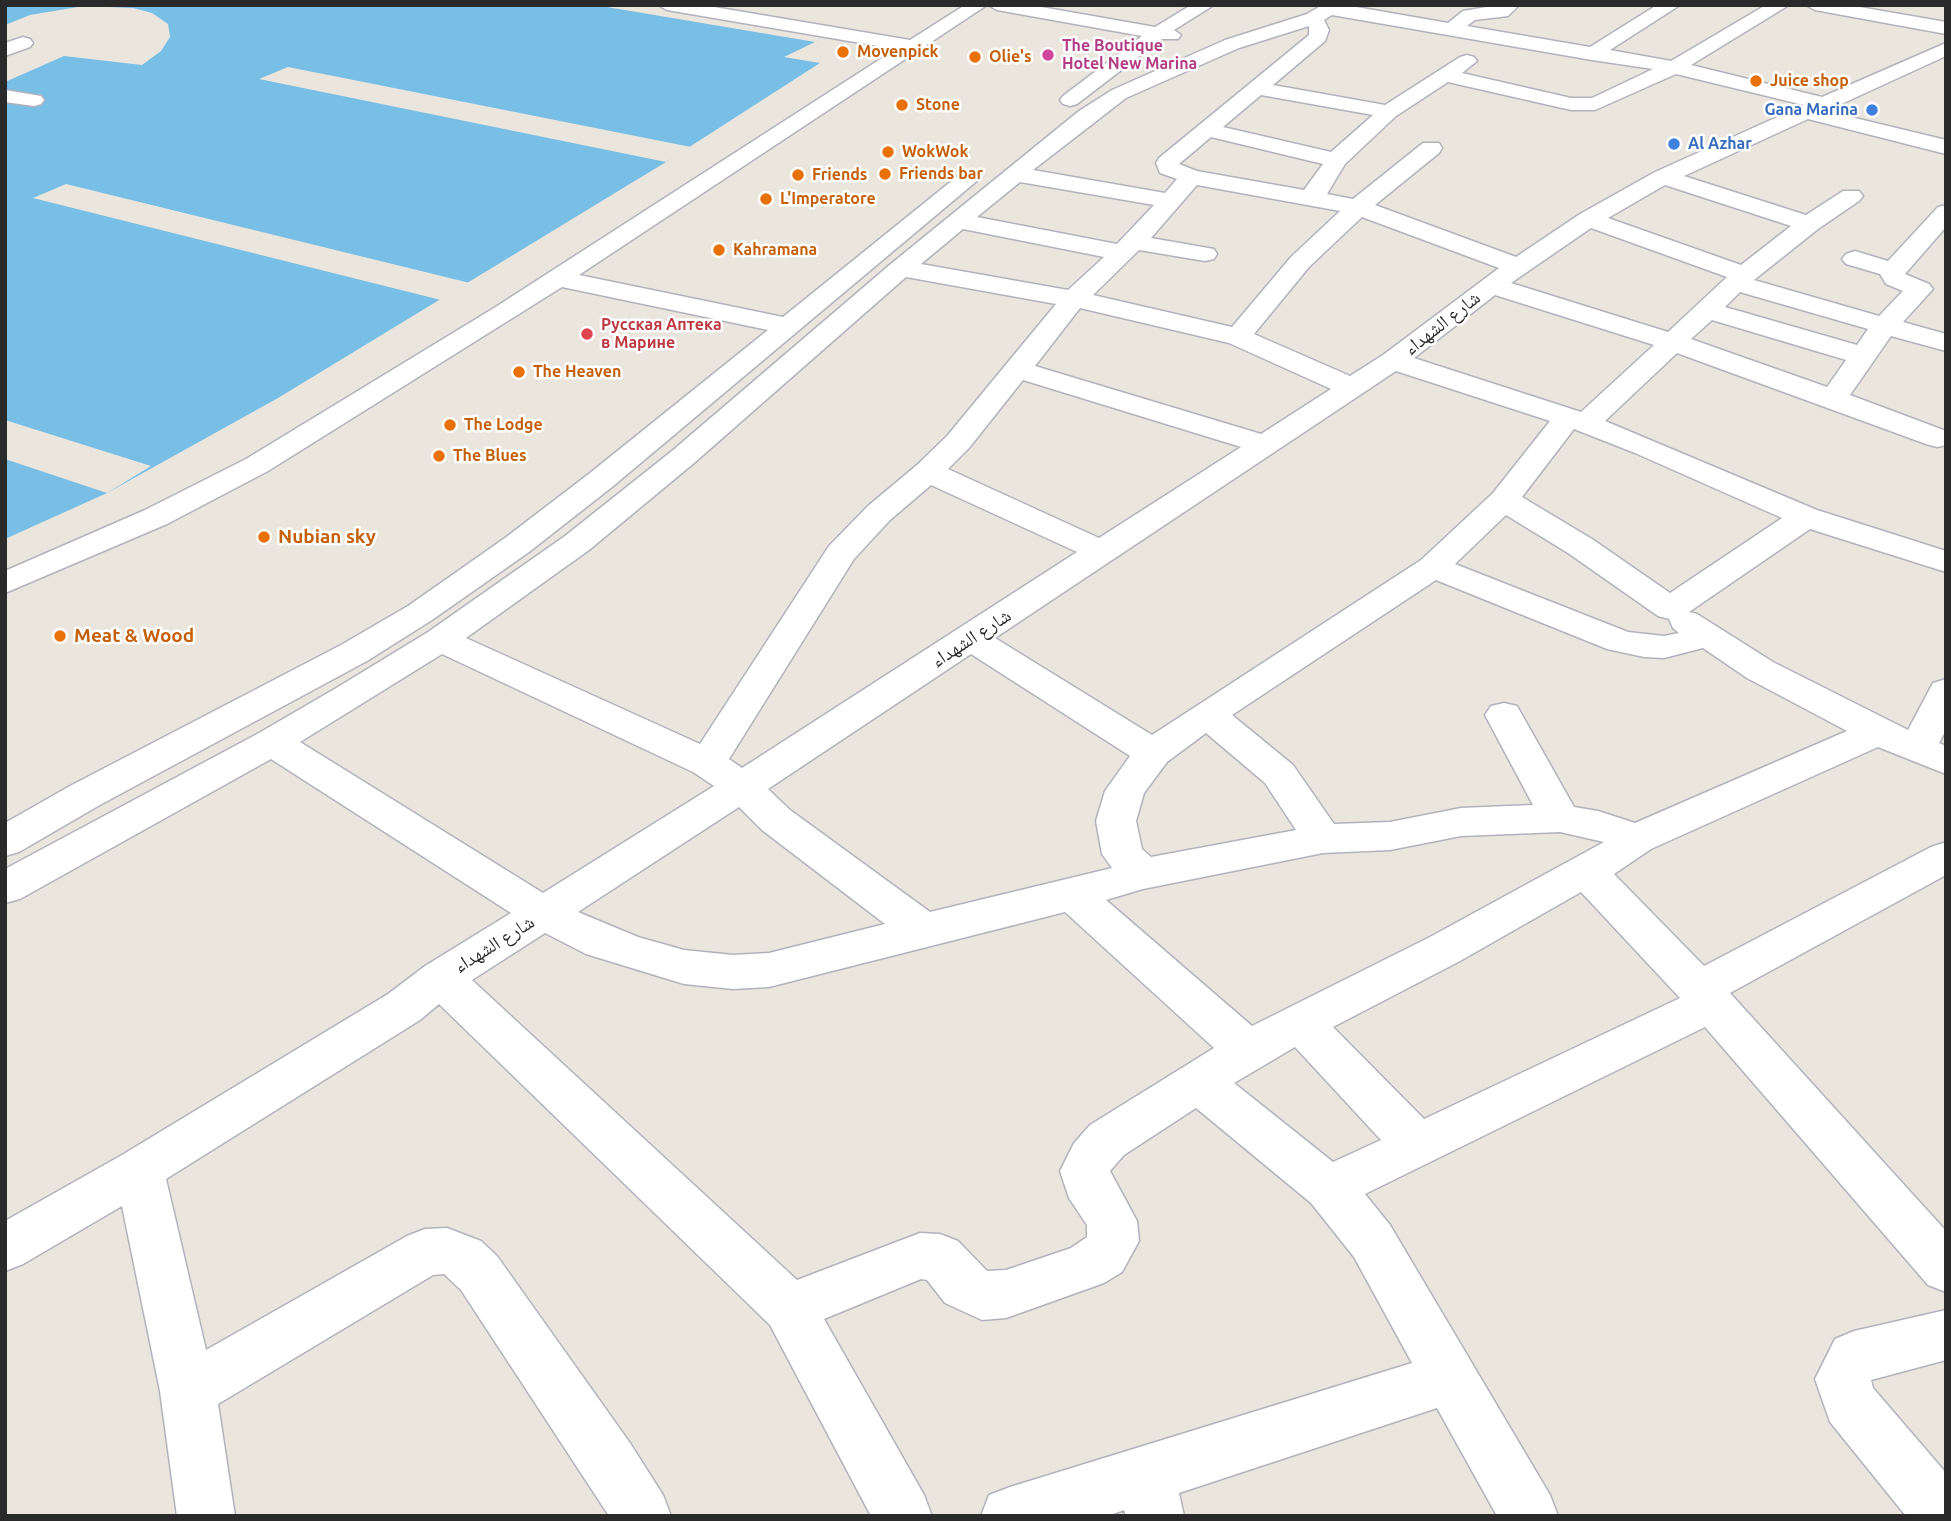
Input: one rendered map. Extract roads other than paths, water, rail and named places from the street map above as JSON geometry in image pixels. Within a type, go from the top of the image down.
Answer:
[{"type":"street","points":[[667,5],[914,46]]},
{"type":"street","points":[[697,5],[747,13],[762,5]]},
{"type":"street","points":[[5,583],[156,517],[257,466],[567,271],[978,5]]},
{"type":"street","points":[[997,5],[1199,36]]},
{"type":"street","points":[[1046,5],[1199,36]]},
{"type":"street","points":[[5,888],[272,742],[440,640],[577,543],[683,457],[901,268],[1015,174],[1087,116],[1199,36],[1205,5]]},
{"type":"street","points":[[1451,30],[1470,15],[1500,12],[1510,5]]},
{"type":"street","points":[[1592,54],[1628,29],[1671,5]]},
{"type":"street","points":[[1447,76],[1571,104],[1595,104],[1674,67],[1780,5]]},
{"type":"street","points":[[1815,5],[1946,28]]},
{"type":"street","points":[[1320,10],[1318,37],[1167,163],[1168,168],[1192,177],[1358,206],[1504,276],[1673,342],[1943,441]]},
{"type":"street","points":[[5,842],[84,796],[354,653],[420,613],[517,545],[591,488],[990,160],[1199,36],[1320,10],[1674,67],[1941,142]]},
{"type":"street","points":[[1308,197],[1316,194],[1336,160],[1389,112],[1447,76],[1497,38]]},
{"type":"street","name":"شارع الشهداء","points":[[5,1248],[139,1170],[404,1007],[441,978],[743,787],[1353,388],[1393,361],[1504,276],[1588,219],[1663,177],[1946,49]]},
{"type":"street","points":[[1258,88],[1389,112]]},
{"type":"street","points":[[5,96],[34,100]]},
{"type":"street","points":[[1208,130],[1336,160]]},
{"type":"street","points":[[1238,338],[1300,262],[1358,206],[1431,148]]},
{"type":"street","points":[[1015,174],[1171,201]]},
{"type":"street","points":[[707,763],[835,561],[879,513],[928,472],[958,442],[1074,299],[1128,247],[1192,177]]},
{"type":"street","points":[[1663,177],[1809,224]]},
{"type":"street","points":[[1142,874],[1123,854],[1116,821],[1125,791],[1153,753],[1207,714],[1433,567],[1504,500],[1577,421],[1673,342],[1740,279],[1809,224],[1852,197]]},
{"type":"street","points":[[1946,212],[1893,270],[1892,276],[1920,289],[1946,296]]},
{"type":"street","points":[[1588,219],[1812,307],[1946,343]]},
{"type":"street","points":[[958,221],[1128,247],[1205,254]]},
{"type":"street","points":[[1855,259],[1893,270]]},
{"type":"street","points":[[901,268],[1074,299],[1238,338],[1353,388]]},
{"type":"street","points":[[567,271],[797,319]]},
{"type":"street","points":[[1833,399],[1885,325],[1920,289]]},
{"type":"street","points":[[1707,310],[1863,356]]},
{"type":"street","points":[[1393,361],[1577,421],[1646,447],[1806,517],[1946,562]]},
{"type":"street","points":[[1016,369],[1266,445]]},
{"type":"street","points":[[928,472],[1103,552]]},
{"type":"street","points":[[1504,500],[1580,546],[1705,637],[1760,670],[1878,732],[1932,754],[1946,691]]},
{"type":"street","points":[[1670,609],[1806,517]]},
{"type":"street","points":[[1433,567],[1619,641],[1664,647],[1705,637]]},
{"type":"street","points":[[970,638],[1153,753]]},
{"type":"street","points":[[440,640],[707,763],[743,787],[776,820],[923,930]]},
{"type":"street","points":[[1207,714],[1279,774],[1323,839]]},
{"type":"street","points":[[1504,715],[1560,818]]},
{"type":"street","points":[[789,1308],[920,1256],[940,1257],[964,1286],[982,1296],[1006,1294],[1086,1266],[1104,1255],[1113,1241],[1112,1221],[1087,1183],[1085,1171],[1091,1157],[1107,1140],[1248,1049],[1445,948],[1637,839],[1878,732]]},
{"type":"street","points":[[272,742],[543,913],[601,942],[684,967],[733,972],[769,970],[1073,895],[1142,874],[1323,839],[1390,836],[1461,822],[1560,818],[1598,825],[1637,839]]},
{"type":"street","points":[[1329,1188],[1705,996],[1946,857]]},
{"type":"street","points":[[1585,870],[1705,996],[1944,1264]]},
{"type":"street","points":[[1073,895],[1248,1049]]},
{"type":"street","points":[[441,978],[789,1308],[903,1516]]},
{"type":"street","points":[[1301,1023],[1417,1145]]},
{"type":"street","points":[[1197,1081],[1329,1188],[1372,1241],[1530,1516]]},
{"type":"street","points":[[139,1170],[188,1391],[206,1516]]},
{"type":"street","points":[[188,1391],[425,1252],[447,1251],[463,1258],[479,1273],[611,1463],[642,1516]]},
{"type":"street","points":[[1944,1516],[1850,1403],[1843,1379],[1854,1357],[1946,1335]]},
{"type":"street","points":[[1010,1516],[1150,1495],[1451,1377]]},
{"type":"water","points":[[5,5],[710,5],[836,27],[815,42],[784,57],[820,63],[666,162],[278,398],[107,493],[5,539]]},
{"type":"place","name":"Movenpick","points":[[843,52]]},
{"type":"place","name":"The Boutique Hotel New Marina","points":[[1048,55]]},
{"type":"place","name":"Olie's","points":[[975,57]]},
{"type":"place","name":"Juice shop","points":[[1756,81]]},
{"type":"place","name":"Stone","points":[[902,105]]},
{"type":"place","name":"Gana Marina","points":[[1872,110]]},
{"type":"place","name":"Al Azhar","points":[[1674,144]]},
{"type":"place","name":"WokWok","points":[[888,152]]},
{"type":"place","name":"Friends bar","points":[[885,174]]},
{"type":"place","name":"Friends","points":[[798,175]]},
{"type":"place","name":"L'Imperatore","points":[[766,199]]},
{"type":"place","name":"Kahramana","points":[[719,250]]},
{"type":"place","name":"Русская Аптека в Марине","points":[[587,334]]},
{"type":"place","name":"The Heaven","points":[[519,372]]},
{"type":"place","name":"The Lodge","points":[[450,425]]},
{"type":"place","name":"The Blues","points":[[439,456]]},
{"type":"place","name":"Nubian sky","points":[[264,537]]},
{"type":"place","name":"Meat & Wood","points":[[60,636]]}]
